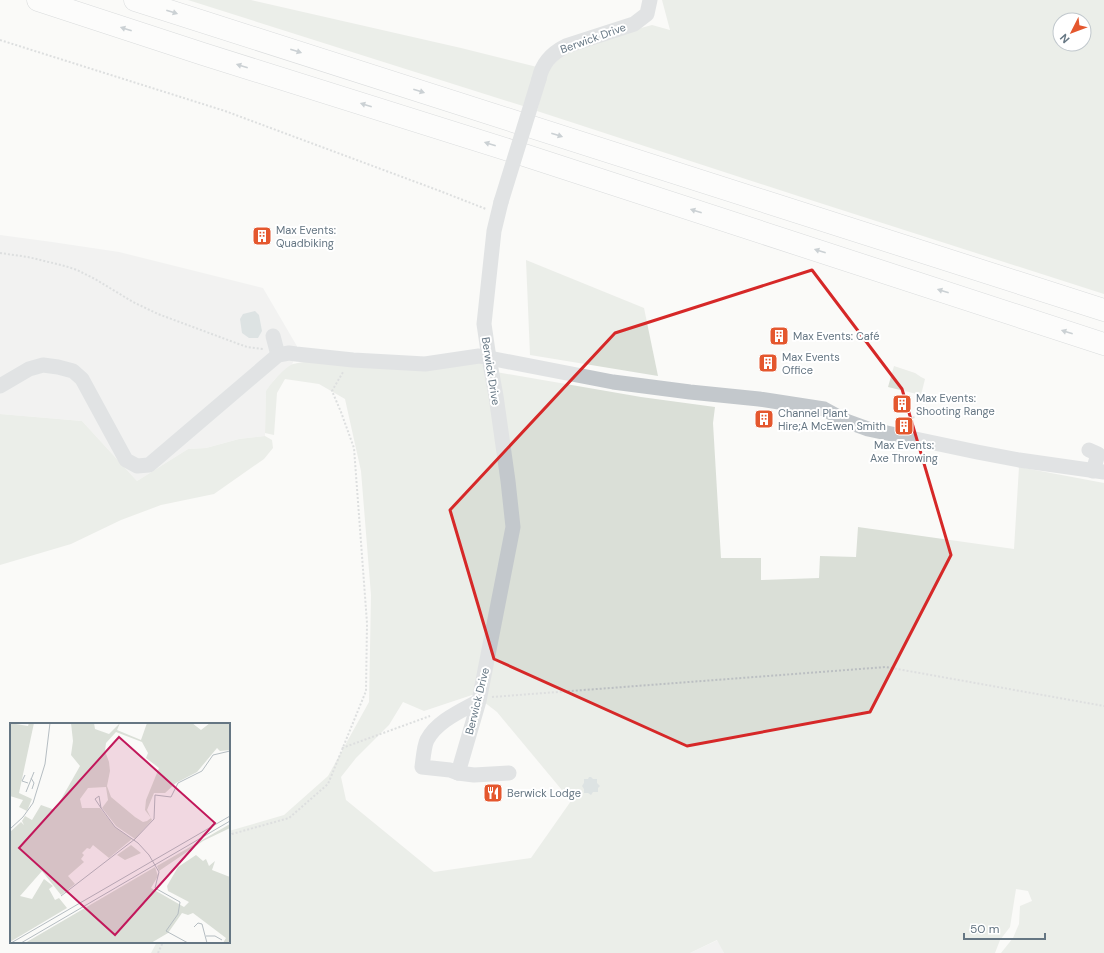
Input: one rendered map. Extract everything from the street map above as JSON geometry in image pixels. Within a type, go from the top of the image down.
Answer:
[{"type":"highway","points":[[38,0],[211,57],[521,154],[1104,344]]},
{"type":"highway","points":[[135,0],[1104,310]]},
{"type":"street","name":"Berwick Drive","points":[[458,773],[479,699],[513,527],[496,396],[484,324],[494,231],[499,208],[540,72],[544,64],[551,55],[566,46],[634,24],[646,14],[650,6],[650,0]]},
{"type":"street","points":[[0,386],[29,370],[43,365],[73,371],[82,379],[126,460],[137,466],[149,465],[276,346],[289,353],[345,359],[425,364],[479,356],[612,382],[759,399],[824,409],[846,421],[868,429],[1012,459],[1098,472],[1098,454],[1089,450]]},
{"type":"street","points":[[479,699],[438,726],[427,740],[422,760],[422,767],[450,770],[458,773],[474,775],[509,773]]},
{"type":"path","points":[[0,40],[225,111],[440,191],[499,208]]},
{"type":"path","points":[[0,252],[77,270],[133,302],[158,314],[236,344],[268,350],[276,346]]},
{"type":"path","points":[[230,836],[232,834],[289,818],[328,784],[366,691],[367,623],[354,448],[332,391],[344,370],[345,359]]},
{"type":"path","points":[[479,699],[886,667],[1104,706]]},
{"type":"path","points":[[342,748],[435,714]]},
{"type":"path","points":[[158,953],[163,943]]},
{"type":"highlighted area","points":[[812,270],[902,389],[951,555],[870,712],[687,746],[494,659],[450,510],[615,333]]},
{"type":"shaded area","points":[[188,0],[251,0],[537,67],[523,106]]},
{"type":"shaded area","points":[[662,0],[1104,0],[1104,294],[537,111],[547,72],[567,50],[652,25],[670,30]]},
{"type":"shaded area","points":[[0,235],[119,252],[263,288],[298,348],[292,365],[274,380],[266,391],[265,436],[239,439],[206,448],[188,449],[137,481],[82,421],[0,414]]},
{"type":"shaded area","points":[[526,260],[644,308],[658,376],[530,355]]},
{"type":"shaded area","points":[[255,311],[259,315],[262,331],[258,338],[249,338],[242,333],[240,319],[243,314]]},
{"type":"shaded area","points":[[318,360],[424,368],[480,361],[487,371],[499,446],[507,528],[495,605],[475,694],[424,711],[403,702],[389,725],[356,758],[341,777],[346,800],[434,872],[531,858],[571,801],[497,712],[484,702],[509,572],[515,530],[514,508],[496,372],[641,397],[715,407],[713,423],[721,558],[761,558],[761,580],[819,578],[820,556],[856,557],[858,527],[1014,549],[1019,467],[1104,483],[1104,953],[1001,953],[1013,938],[1019,924],[1020,906],[1032,901],[1028,891],[1016,889],[1010,927],[1000,940],[995,953],[724,953],[717,940],[690,953],[151,953],[156,943],[230,943],[230,831],[284,815],[328,776],[369,702],[371,595],[361,471],[345,399],[319,384],[285,379],[277,393],[274,435],[265,433],[266,391],[286,368],[296,363]]},
{"type":"shaded area","points":[[894,366],[915,373],[925,379],[921,395],[888,387]]},
{"type":"shaded area","points":[[0,414],[82,421],[137,481],[188,449],[206,448],[239,439],[265,436],[272,440],[273,448],[264,459],[214,494],[161,505],[121,520],[71,544],[0,565]]},
{"type":"shaded area","points":[[589,777],[597,779],[597,783],[600,786],[598,788],[598,792],[593,792],[591,795],[584,793],[582,786],[584,779],[588,779]]},
{"type":"shaded area","points":[[718,940],[724,953],[690,953]]},
{"type":"place","name":"Max Events: Quadbiking","points":[[262,236]]},
{"type":"place","name":"Max Events: Café","points":[[779,336]]},
{"type":"place","name":"Max Events Office","points":[[768,363]]},
{"type":"place","name":"Max Events: Shooting Range","points":[[902,404]]},
{"type":"place","name":"Channel Plant Hire;A McEwen Smith","points":[[764,419]]},
{"type":"place","name":"Max Events: Axe Throwing","points":[[904,426]]},
{"type":"place","name":"Berwick Lodge","points":[[493,793]]}]
